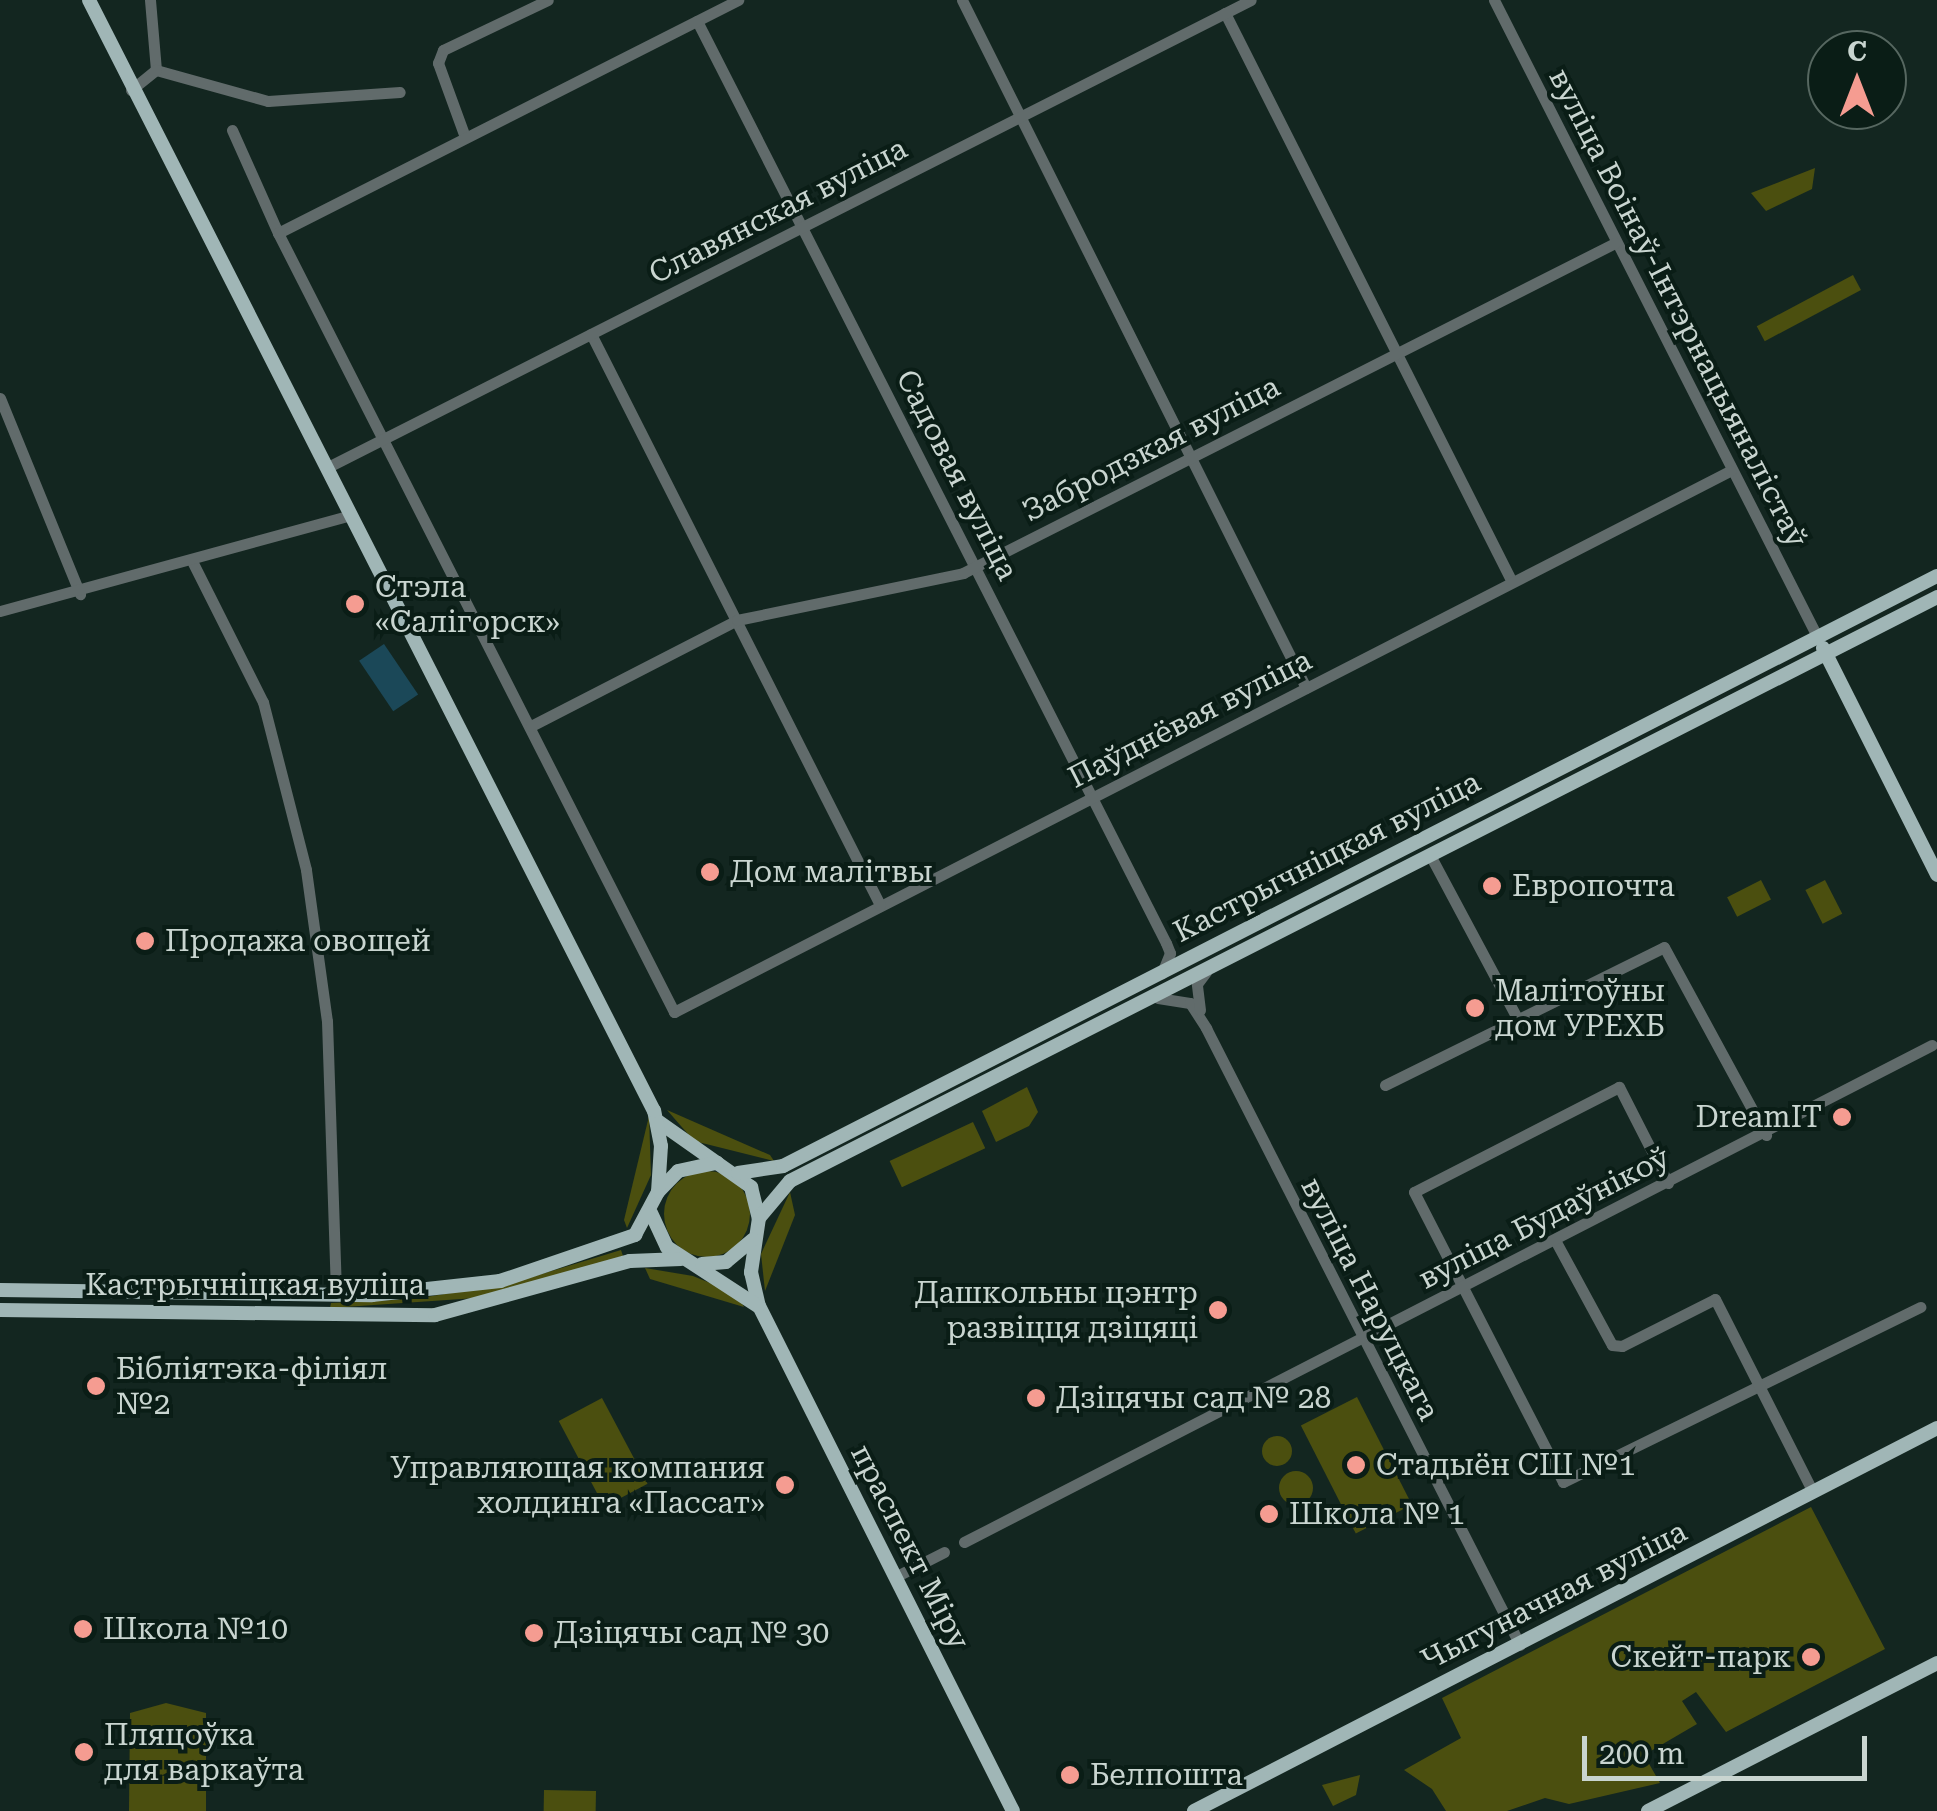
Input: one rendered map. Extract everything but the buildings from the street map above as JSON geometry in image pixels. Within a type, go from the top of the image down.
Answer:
[{"type":"main road","points":[[88,0],[659,1122],[658,1192],[651,1214],[660,1236],[681,1259],[702,1264],[726,1262],[754,1238]]},
{"type":"main road","name":"Кастрычніцкая вуліца","points":[[738,1173],[782,1166],[1937,576]]},
{"type":"main road","name":"Кастрычніцкая вуліца","points":[[759,1218],[790,1182],[1937,598]]},
{"type":"main road","points":[[1818,638],[1937,874]]},
{"type":"main road","points":[[659,1122],[738,1173],[758,1202],[751,1272],[759,1306]]},
{"type":"main road","points":[[658,1192],[678,1172],[717,1163]]},
{"type":"main road","name":"Кастрычніцкая вуліца","points":[[0,1290],[430,1293],[500,1281],[634,1234],[651,1214]]},
{"type":"main road","name":"Кастрычніцкая вуліца","points":[[0,1310],[435,1315],[630,1261],[681,1259]]},
{"type":"main road","points":[[702,1264],[759,1306]]},
{"type":"main road","name":"праспект Міру","points":[[759,1306],[1013,1811]]},
{"type":"main road","name":"Чыгуначная вуліца","points":[[1194,1811],[1937,1428]]},
{"type":"main road","points":[[1648,1811],[1937,1663]]},
{"type":"street","points":[[150,0],[156,70]]},
{"type":"street","points":[[463,133],[438,63],[455,43],[548,0]]},
{"type":"street","points":[[276,229],[738,0]]},
{"type":"street","points":[[962,0],[1188,460],[1306,688]]},
{"type":"street","name":"Славянская вуліца","points":[[328,467],[1251,0]]},
{"type":"street","name":"вуліца Воінаў-Інтэрнацыяналістаў","points":[[1494,0],[1818,638]]},
{"type":"street","points":[[1225,13],[1512,582]]},
{"type":"street","name":"Садовая вуліца","points":[[698,21],[1170,953]]},
{"type":"street","points":[[131,90],[156,70]]},
{"type":"street","points":[[156,70],[268,101],[400,92]]},
{"type":"street","points":[[232,130],[276,229],[531,726]]},
{"type":"street","name":"Забродзкая вуліца","points":[[531,726],[737,620],[976,566],[1615,242]]},
{"type":"street","points":[[591,334],[880,904]]},
{"type":"street","points":[[0,398],[80,594]]},
{"type":"street","name":"Паўднёвая вуліца","points":[[531,726],[674,1012],[1730,471]]},
{"type":"street","points":[[0,611],[80,594],[351,516]]},
{"type":"street","name":"Кастрычніцкая вуліца","points":[[193,563],[263,702],[306,870],[328,1050],[336,1295]]},
{"type":"street","points":[[1430,855],[1517,1018]]},
{"type":"street","points":[[1385,1086],[1664,946],[1766,1135]]},
{"type":"street","points":[[1162,973],[1170,953],[1193,957]]},
{"type":"street","points":[[1206,1028],[1197,984],[1221,960]]},
{"type":"street","points":[[1145,1000],[1169,996],[1190,1003],[1206,1028]]},
{"type":"street","name":"вуліца Наруцкага","points":[[1206,1028],[1520,1645]]},
{"type":"street","name":"вуліца Будаўнікоў","points":[[964,1542],[1766,1135],[1932,1045]]},
{"type":"street","points":[[1668,1182],[1618,1087],[1414,1192],[1566,1484],[1920,1307]]},
{"type":"street","points":[[1554,1240],[1609,1343],[1622,1346],[1715,1299],[1813,1492]]},
{"type":"street","points":[[894,1577],[944,1552]]},
{"type":"shaded area","points":[[1815,168],[1812,189],[1766,211],[1751,193]]},
{"type":"shaded area","points":[[1853,275],[1861,290],[1765,341],[1757,326]]},
{"type":"shaded area","points":[[1761,880],[1771,900],[1737,917],[1727,897]]},
{"type":"shaded area","points":[[1825,880],[1842,914],[1823,924],[1805,890]]},
{"type":"shaded area","points":[[1027,1087],[1038,1112],[1029,1126],[996,1142],[982,1111]]},
{"type":"shaded area","points":[[667,1110],[770,1155],[774,1161],[694,1141]]},
{"type":"shaded area","points":[[649,1116],[651,1175],[627,1228],[624,1220]]},
{"type":"shaded area","points":[[973,1122],[985,1148],[902,1187],[890,1161]]},
{"type":"shaded area","points":[[707,1171],[724,1174],[738,1183],[747,1197],[747,1231],[738,1245],[724,1254],[707,1257],[690,1254],[676,1245],[667,1231],[664,1214],[667,1197],[676,1183],[690,1174]]},
{"type":"shaded area","points":[[790,1192],[795,1215],[765,1291],[761,1254]]},
{"type":"shaded area","points":[[621,1250],[623,1256],[532,1286],[476,1298],[330,1308],[331,1303],[414,1299],[512,1283]]},
{"type":"shaded area","points":[[645,1268],[693,1276],[737,1294],[744,1307],[650,1279]]},
{"type":"shaded area","name":"Стадыён СШ №1","points":[[1357,1397],[1412,1505],[1356,1533],[1301,1426]]},
{"type":"shaded area","points":[[602,1398],[648,1484],[604,1507],[559,1421]]},
{"type":"shaded area","points":[[1277,1436],[1288,1440],[1292,1451],[1288,1462],[1277,1466],[1266,1462],[1262,1451],[1266,1440]]},
{"type":"shaded area","points":[[1296,1471],[1308,1476],[1313,1488],[1308,1500],[1296,1505],[1284,1500],[1279,1488],[1284,1476]]},
{"type":"shaded area","points":[[1811,1507],[1885,1649],[1726,1732],[1696,1692],[1682,1701],[1697,1724],[1644,1755],[1660,1783],[1569,1804],[1545,1798],[1507,1811],[1446,1811],[1432,1789],[1404,1770],[1461,1738],[1442,1698]]},
{"type":"shaded area","points":[[166,1703],[206,1713],[206,1811],[129,1811],[130,1713]]},
{"type":"shaded area","points":[[1360,1775],[1356,1795],[1333,1806],[1322,1785]]},
{"type":"shaded area","points":[[544,1790],[596,1791],[596,1811],[544,1811]]},
{"type":"water","points":[[384,644],[418,695],[393,711],[359,661]]},
{"type":"place","name":"Стэла «Салігорск»","points":[[355,604]]},
{"type":"place","name":"Дом малітвы","points":[[710,872]]},
{"type":"place","name":"Европочта","points":[[1492,886]]},
{"type":"place","name":"Продажа овощей","points":[[145,941]]},
{"type":"place","name":"Малітоўны дом УРЕХБ","points":[[1475,1008]]},
{"type":"place","name":"DreamIT","points":[[1842,1117]]},
{"type":"place","name":"Дашкольны цэнтр развіцця дзіцяці","points":[[1218,1310]]},
{"type":"place","name":"Бібліятэка-філіял №2","points":[[96,1386]]},
{"type":"place","name":"Дзіцячы сад № 28","points":[[1036,1398]]},
{"type":"place","name":"Стадыён СШ №1","points":[[1356,1465]]},
{"type":"place","name":"Управляющая компания холдинга «Пассат»","points":[[785,1485]]},
{"type":"place","name":"Школа № 1","points":[[1269,1514]]},
{"type":"place","name":"Школа №10","points":[[83,1629]]},
{"type":"place","name":"Дзіцячы сад № 30","points":[[534,1633]]},
{"type":"place","name":"Скейт-парк","points":[[1811,1657]]},
{"type":"place","name":"Пляцоўка для варкаўта","points":[[84,1752]]},
{"type":"place","name":"Белпошта","points":[[1070,1775]]}]
